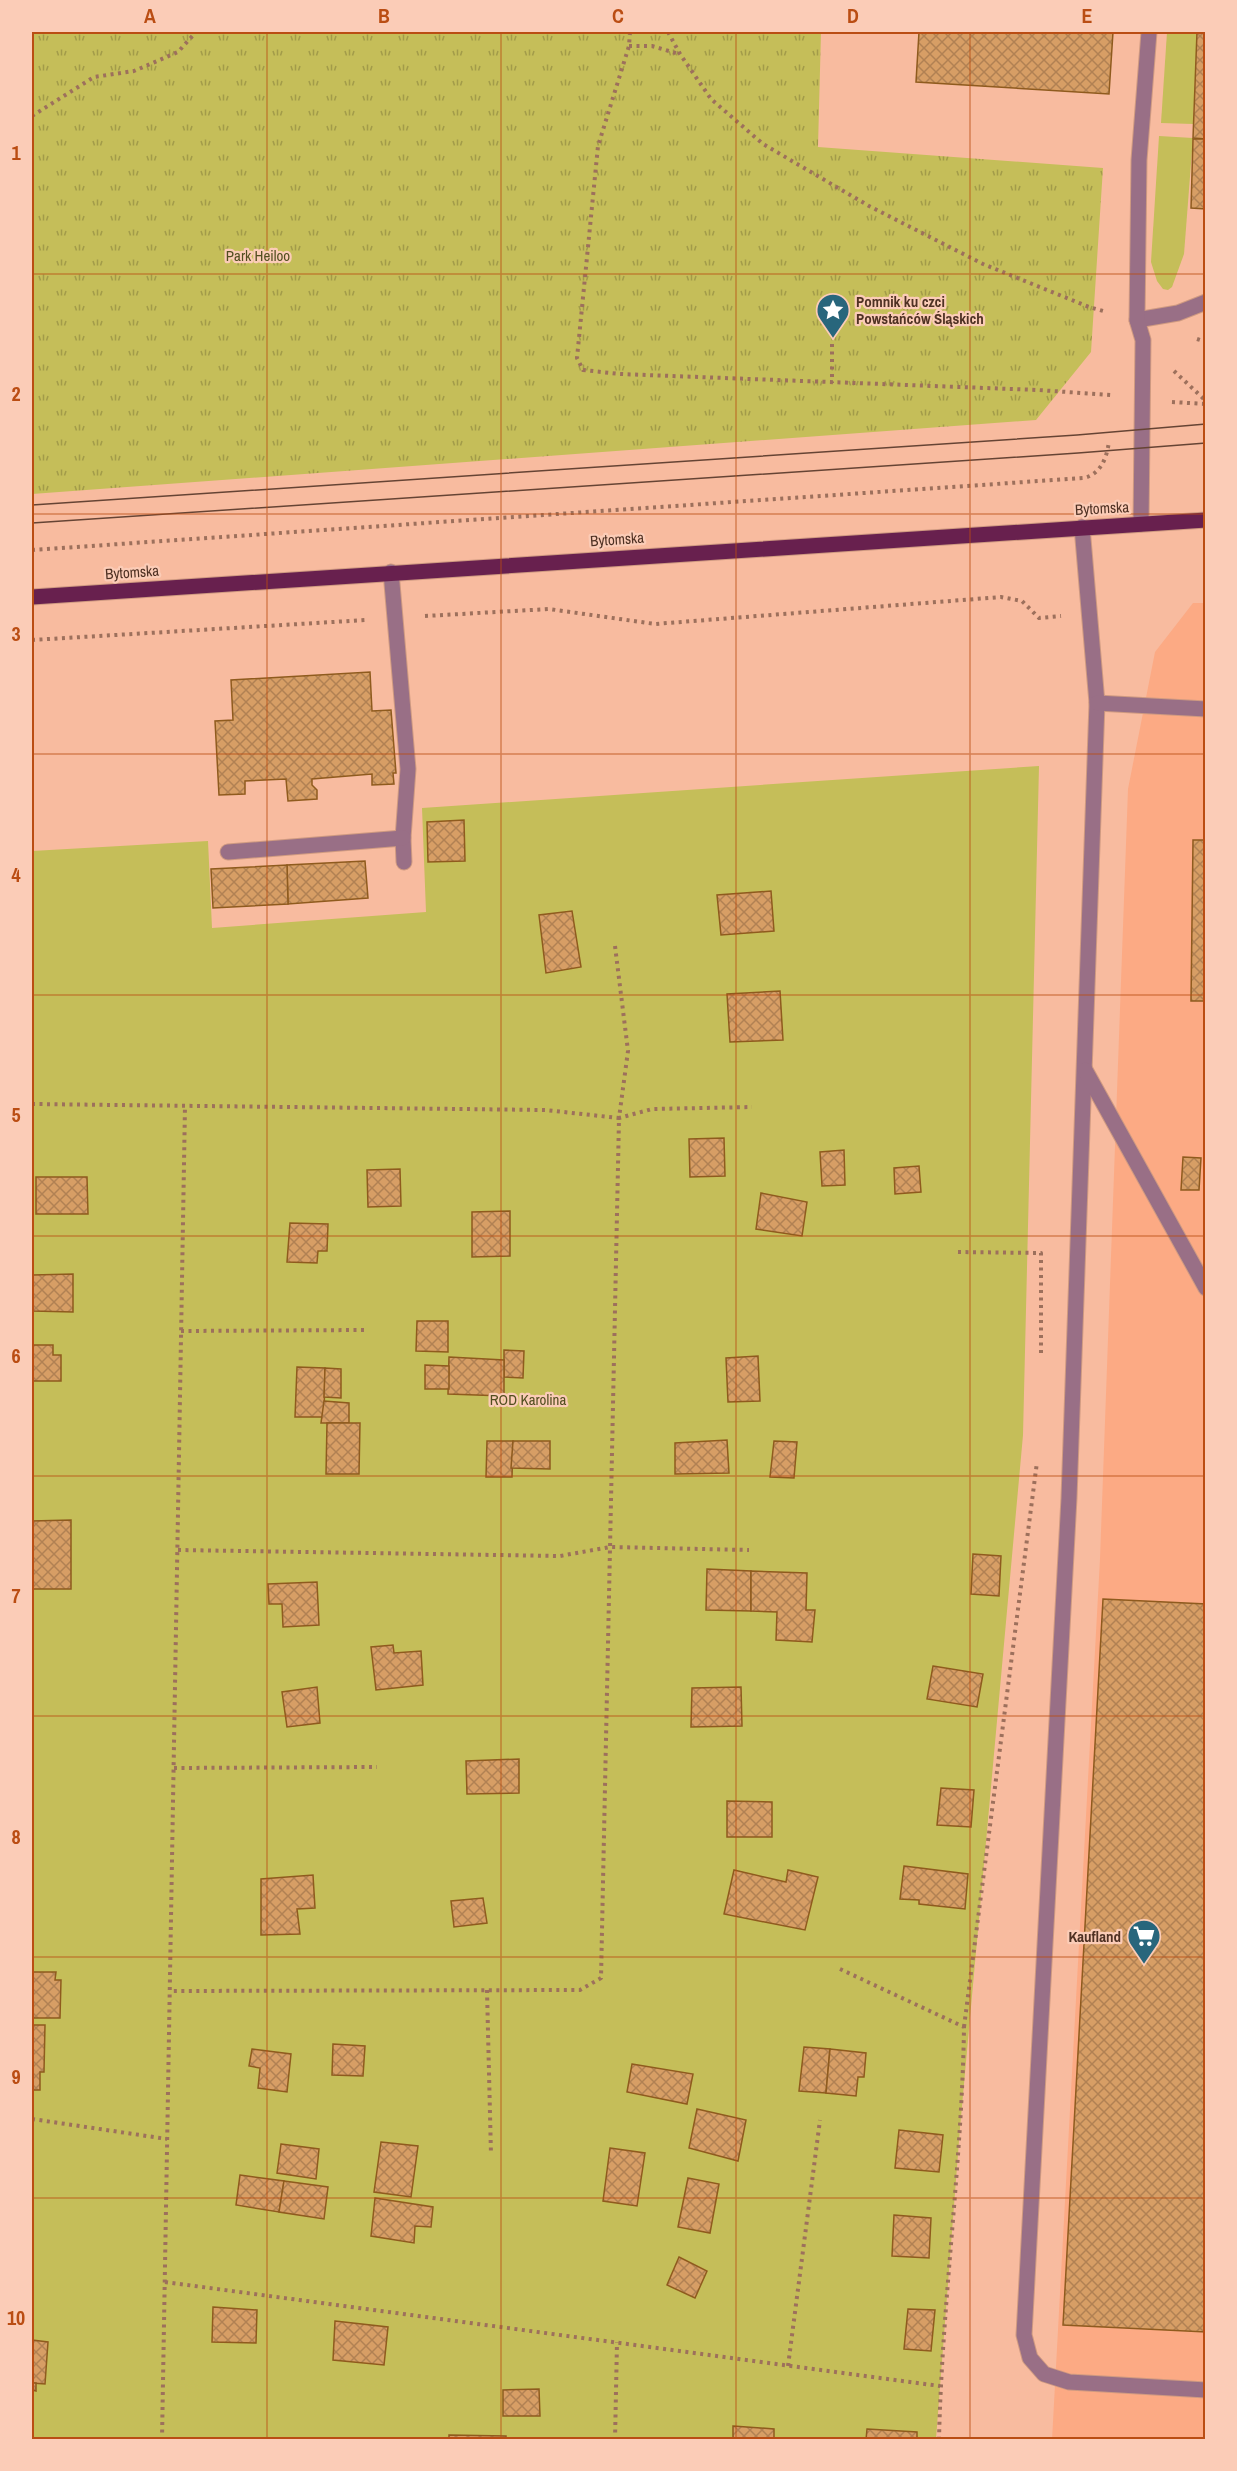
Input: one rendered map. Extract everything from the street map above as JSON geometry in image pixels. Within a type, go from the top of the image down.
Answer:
[{"type":"main road","name":"Bytomska","points":[[32,597],[1206,520]]},
{"type":"lane","points":[[1141,524],[1143,340],[1137,320],[1139,160],[1149,32]]},
{"type":"lane","points":[[1137,320],[1178,313],[1206,302]]},
{"type":"lane","points":[[1082,527],[1097,704],[1069,1498],[1024,2335],[1030,2358],[1044,2374],[1069,2382],[1206,2390]]},
{"type":"lane","points":[[391,572],[408,769],[403,838],[404,862]]},
{"type":"lane","points":[[1097,704],[1206,709]]},
{"type":"lane","points":[[228,852],[403,838]]},
{"type":"lane","points":[[1085,1069],[1206,1288]]},
{"type":"path","points":[[32,116],[94,77],[134,71],[178,52],[196,32]]},
{"type":"path","points":[[630,32],[629,46],[598,146],[577,358],[583,370],[620,375],[1038,390],[1111,395]]},
{"type":"path","points":[[668,32],[711,99],[735,122],[771,149],[869,206],[982,264],[1089,307],[1116,314]]},
{"type":"path","points":[[629,46],[652,46],[680,54]]},
{"type":"path","points":[[832,344],[832,382]]},
{"type":"path","points":[[1111,405],[1112,384]]},
{"type":"path","points":[[32,550],[1083,478],[1090,477],[1099,469],[1107,451],[1110,432]]},
{"type":"path","points":[[32,640],[549,609],[655,624],[1001,597],[1022,601],[1039,618],[1089,614]]},
{"type":"path","points":[[170,1991],[580,1990],[601,1978],[620,1118],[628,1051],[615,946]]},
{"type":"path","points":[[32,1104],[545,1110],[620,1118],[652,1109],[752,1107]]},
{"type":"path","points":[[162,2439],[185,1106]]},
{"type":"path","points":[[958,1252],[1041,1253],[1041,1359]]},
{"type":"path","points":[[181,1331],[364,1329]]},
{"type":"path","points":[[939,2439],[940,2386],[963,2105],[964,2027],[1038,1453]]},
{"type":"path","points":[[177,1550],[560,1556],[610,1547],[749,1550]]},
{"type":"path","points":[[174,1768],[377,1767]]},
{"type":"path","points":[[840,1969],[964,2027]]},
{"type":"path","points":[[488,1990],[491,2155]]},
{"type":"path","points":[[32,2119],[167,2139]]},
{"type":"path","points":[[788,2366],[820,2120]]},
{"type":"path","points":[[165,2282],[940,2386]]},
{"type":"path","points":[[615,2439],[617,2342]]},
{"type":"shaded area","points":[[1193,603],[1205,603],[1205,2439],[1052,2440],[1100,1559],[1128,789],[1155,652]]},
{"type":"green space","name":"Park Heiloo","points":[[32,32],[821,32],[818,147],[1103,168],[1091,352],[1036,420],[32,494]]},
{"type":"green space","points":[[1167,32],[1197,32],[1193,124],[1161,123]]},
{"type":"green space","points":[[1159,136],[1193,138],[1184,254],[1172,287],[1168,290],[1163,289],[1157,281],[1151,262]]},
{"type":"green space","name":"ROD Karolina","points":[[1039,766],[1023,1435],[960,2128],[936,2439],[32,2440],[32,851],[208,841],[212,928],[426,912],[422,808]]},
{"type":"building","points":[[919,32],[1113,32],[1109,94],[916,82]]},
{"type":"building","points":[[1197,32],[1206,32],[1206,139],[1193,138]]},
{"type":"building","points":[[1193,139],[1206,139],[1206,209],[1191,208]]},
{"type":"building","points":[[370,672],[372,711],[391,710],[396,773],[393,773],[394,784],[372,785],[372,774],[312,779],[312,785],[317,790],[317,799],[288,801],[286,779],[245,781],[245,794],[219,795],[215,721],[233,720],[231,680]]},
{"type":"building","points":[[464,820],[465,861],[428,862],[427,822]]},
{"type":"building","points":[[1193,840],[1206,840],[1206,1001],[1191,1001]]},
{"type":"building","points":[[365,861],[368,898],[288,904],[287,865]]},
{"type":"building","points":[[287,865],[288,904],[213,908],[211,869]]},
{"type":"building","points":[[771,891],[774,931],[721,935],[717,895]]},
{"type":"building","points":[[572,911],[581,967],[546,973],[539,915]]},
{"type":"building","points":[[780,991],[783,1040],[730,1042],[727,994]]},
{"type":"building","points":[[724,1138],[725,1176],[690,1177],[689,1139]]},
{"type":"building","points":[[844,1150],[845,1185],[822,1186],[820,1152]]},
{"type":"building","points":[[1183,1157],[1201,1158],[1199,1190],[1181,1190]]},
{"type":"building","points":[[919,1166],[921,1192],[895,1194],[894,1168]]},
{"type":"building","points":[[400,1169],[401,1206],[368,1207],[367,1170]]},
{"type":"building","points":[[36,1177],[87,1177],[88,1214],[36,1214]]},
{"type":"building","points":[[761,1193],[807,1202],[802,1236],[756,1229]]},
{"type":"building","points":[[510,1211],[510,1256],[472,1257],[472,1212]]},
{"type":"building","points":[[290,1223],[328,1224],[327,1251],[318,1251],[317,1263],[287,1262]]},
{"type":"building","points":[[73,1274],[73,1312],[33,1311],[33,1275]]},
{"type":"building","points":[[417,1321],[448,1321],[448,1352],[416,1351]]},
{"type":"building","points":[[32,1345],[53,1345],[53,1355],[61,1355],[61,1381],[32,1381]]},
{"type":"building","points":[[504,1350],[524,1351],[523,1378],[504,1377]]},
{"type":"building","points":[[758,1356],[760,1401],[728,1402],[726,1358]]},
{"type":"building","points":[[449,1357],[504,1360],[504,1396],[448,1394]]},
{"type":"building","points":[[425,1365],[449,1366],[449,1389],[425,1389]]},
{"type":"building","points":[[297,1367],[325,1368],[324,1417],[295,1417]]},
{"type":"building","points":[[325,1368],[341,1369],[341,1398],[324,1397]]},
{"type":"building","points":[[324,1401],[349,1403],[349,1423],[321,1423]]},
{"type":"building","points":[[327,1423],[360,1423],[359,1474],[326,1474]]},
{"type":"building","points":[[727,1440],[729,1473],[675,1474],[675,1443]]},
{"type":"building","points":[[487,1441],[513,1441],[512,1477],[486,1477]]},
{"type":"building","points":[[513,1441],[550,1441],[550,1469],[511,1468]]},
{"type":"building","points":[[774,1441],[797,1442],[794,1478],[770,1477]]},
{"type":"building","points":[[71,1520],[71,1589],[32,1589],[32,1521]]},
{"type":"building","points":[[973,1554],[1001,1556],[999,1596],[971,1594]]},
{"type":"building","points":[[707,1569],[751,1571],[751,1611],[706,1610]]},
{"type":"building","points":[[751,1571],[807,1573],[806,1610],[815,1610],[812,1642],[776,1640],[777,1612],[751,1611]]},
{"type":"building","points":[[317,1582],[319,1625],[283,1627],[282,1604],[269,1604],[268,1584]]},
{"type":"building","name":"Kaufland","points":[[1103,1599],[1206,1604],[1206,2332],[1063,2325]]},
{"type":"building","points":[[393,1645],[394,1653],[421,1651],[423,1685],[376,1690],[371,1647]]},
{"type":"building","points":[[933,1666],[983,1674],[977,1707],[927,1699]]},
{"type":"building","points":[[317,1687],[320,1723],[287,1727],[282,1692]]},
{"type":"building","points":[[741,1687],[742,1726],[691,1727],[692,1688]]},
{"type":"building","points":[[519,1759],[519,1793],[467,1794],[466,1761]]},
{"type":"building","points":[[941,1788],[974,1790],[971,1827],[937,1825]]},
{"type":"building","points":[[727,1801],[772,1802],[772,1837],[727,1837]]},
{"type":"building","points":[[904,1866],[968,1874],[965,1909],[919,1904],[919,1900],[900,1899]]},
{"type":"building","points":[[734,1870],[786,1882],[788,1870],[818,1877],[805,1930],[724,1914]]},
{"type":"building","points":[[313,1875],[315,1908],[297,1909],[300,1934],[261,1935],[261,1879]]},
{"type":"building","points":[[483,1898],[487,1923],[454,1927],[451,1901]]},
{"type":"building","points":[[32,1972],[56,1972],[55,1980],[61,1980],[60,2018],[32,2018]]},
{"type":"building","points":[[32,2025],[45,2025],[44,2072],[40,2072],[40,2090],[32,2090]]},
{"type":"building","points":[[333,2044],[365,2046],[363,2076],[332,2075]]},
{"type":"building","points":[[804,2047],[830,2049],[826,2093],[799,2091]]},
{"type":"building","points":[[252,2049],[291,2054],[287,2092],[258,2088],[260,2068],[249,2066]]},
{"type":"building","points":[[830,2049],[866,2053],[864,2077],[858,2077],[856,2096],[826,2093]]},
{"type":"building","points":[[632,2064],[693,2074],[687,2104],[627,2092]]},
{"type":"building","points":[[697,2109],[746,2120],[738,2161],[689,2148]]},
{"type":"building","points":[[899,2130],[943,2135],[939,2172],[895,2168]]},
{"type":"building","points":[[381,2142],[418,2146],[411,2197],[374,2192]]},
{"type":"building","points":[[281,2144],[319,2149],[316,2179],[277,2173]]},
{"type":"building","points":[[610,2148],[645,2153],[637,2206],[603,2201]]},
{"type":"building","points":[[240,2175],[284,2181],[279,2212],[236,2205]]},
{"type":"building","points":[[688,2178],[719,2184],[710,2233],[678,2227]]},
{"type":"building","points":[[284,2181],[328,2187],[324,2219],[279,2212]]},
{"type":"building","points":[[375,2198],[433,2207],[431,2227],[415,2226],[414,2243],[371,2236]]},
{"type":"building","points":[[894,2215],[931,2218],[929,2258],[892,2256]]},
{"type":"building","points":[[679,2257],[707,2271],[695,2298],[667,2285]]},
{"type":"building","points":[[213,2307],[257,2310],[256,2343],[212,2342]]},
{"type":"building","points":[[908,2309],[935,2310],[931,2351],[904,2349]]},
{"type":"building","points":[[335,2321],[388,2327],[384,2365],[333,2360]]},
{"type":"building","points":[[32,2340],[48,2342],[45,2384],[32,2383]]},
{"type":"building","points":[[32,2383],[36,2383],[36,2391],[32,2390]]},
{"type":"building","points":[[539,2389],[540,2416],[503,2416],[503,2390]]},
{"type":"building","points":[[733,2426],[774,2429],[774,2440],[733,2440]]},
{"type":"building","points":[[867,2429],[917,2432],[917,2440],[866,2440]]},
{"type":"building","points":[[449,2435],[506,2436],[506,2440],[449,2440]]},
{"type":"tram line","points":[[32,505],[1077,435],[1206,424]]},
{"type":"tram line","points":[[32,523],[1206,443]]},
{"type":"place","name":"Pomnik ku czci Powstańców Śląskich","points":[[833,339]]},
{"type":"place","name":"Kaufland","points":[[1144,1965]]}]
